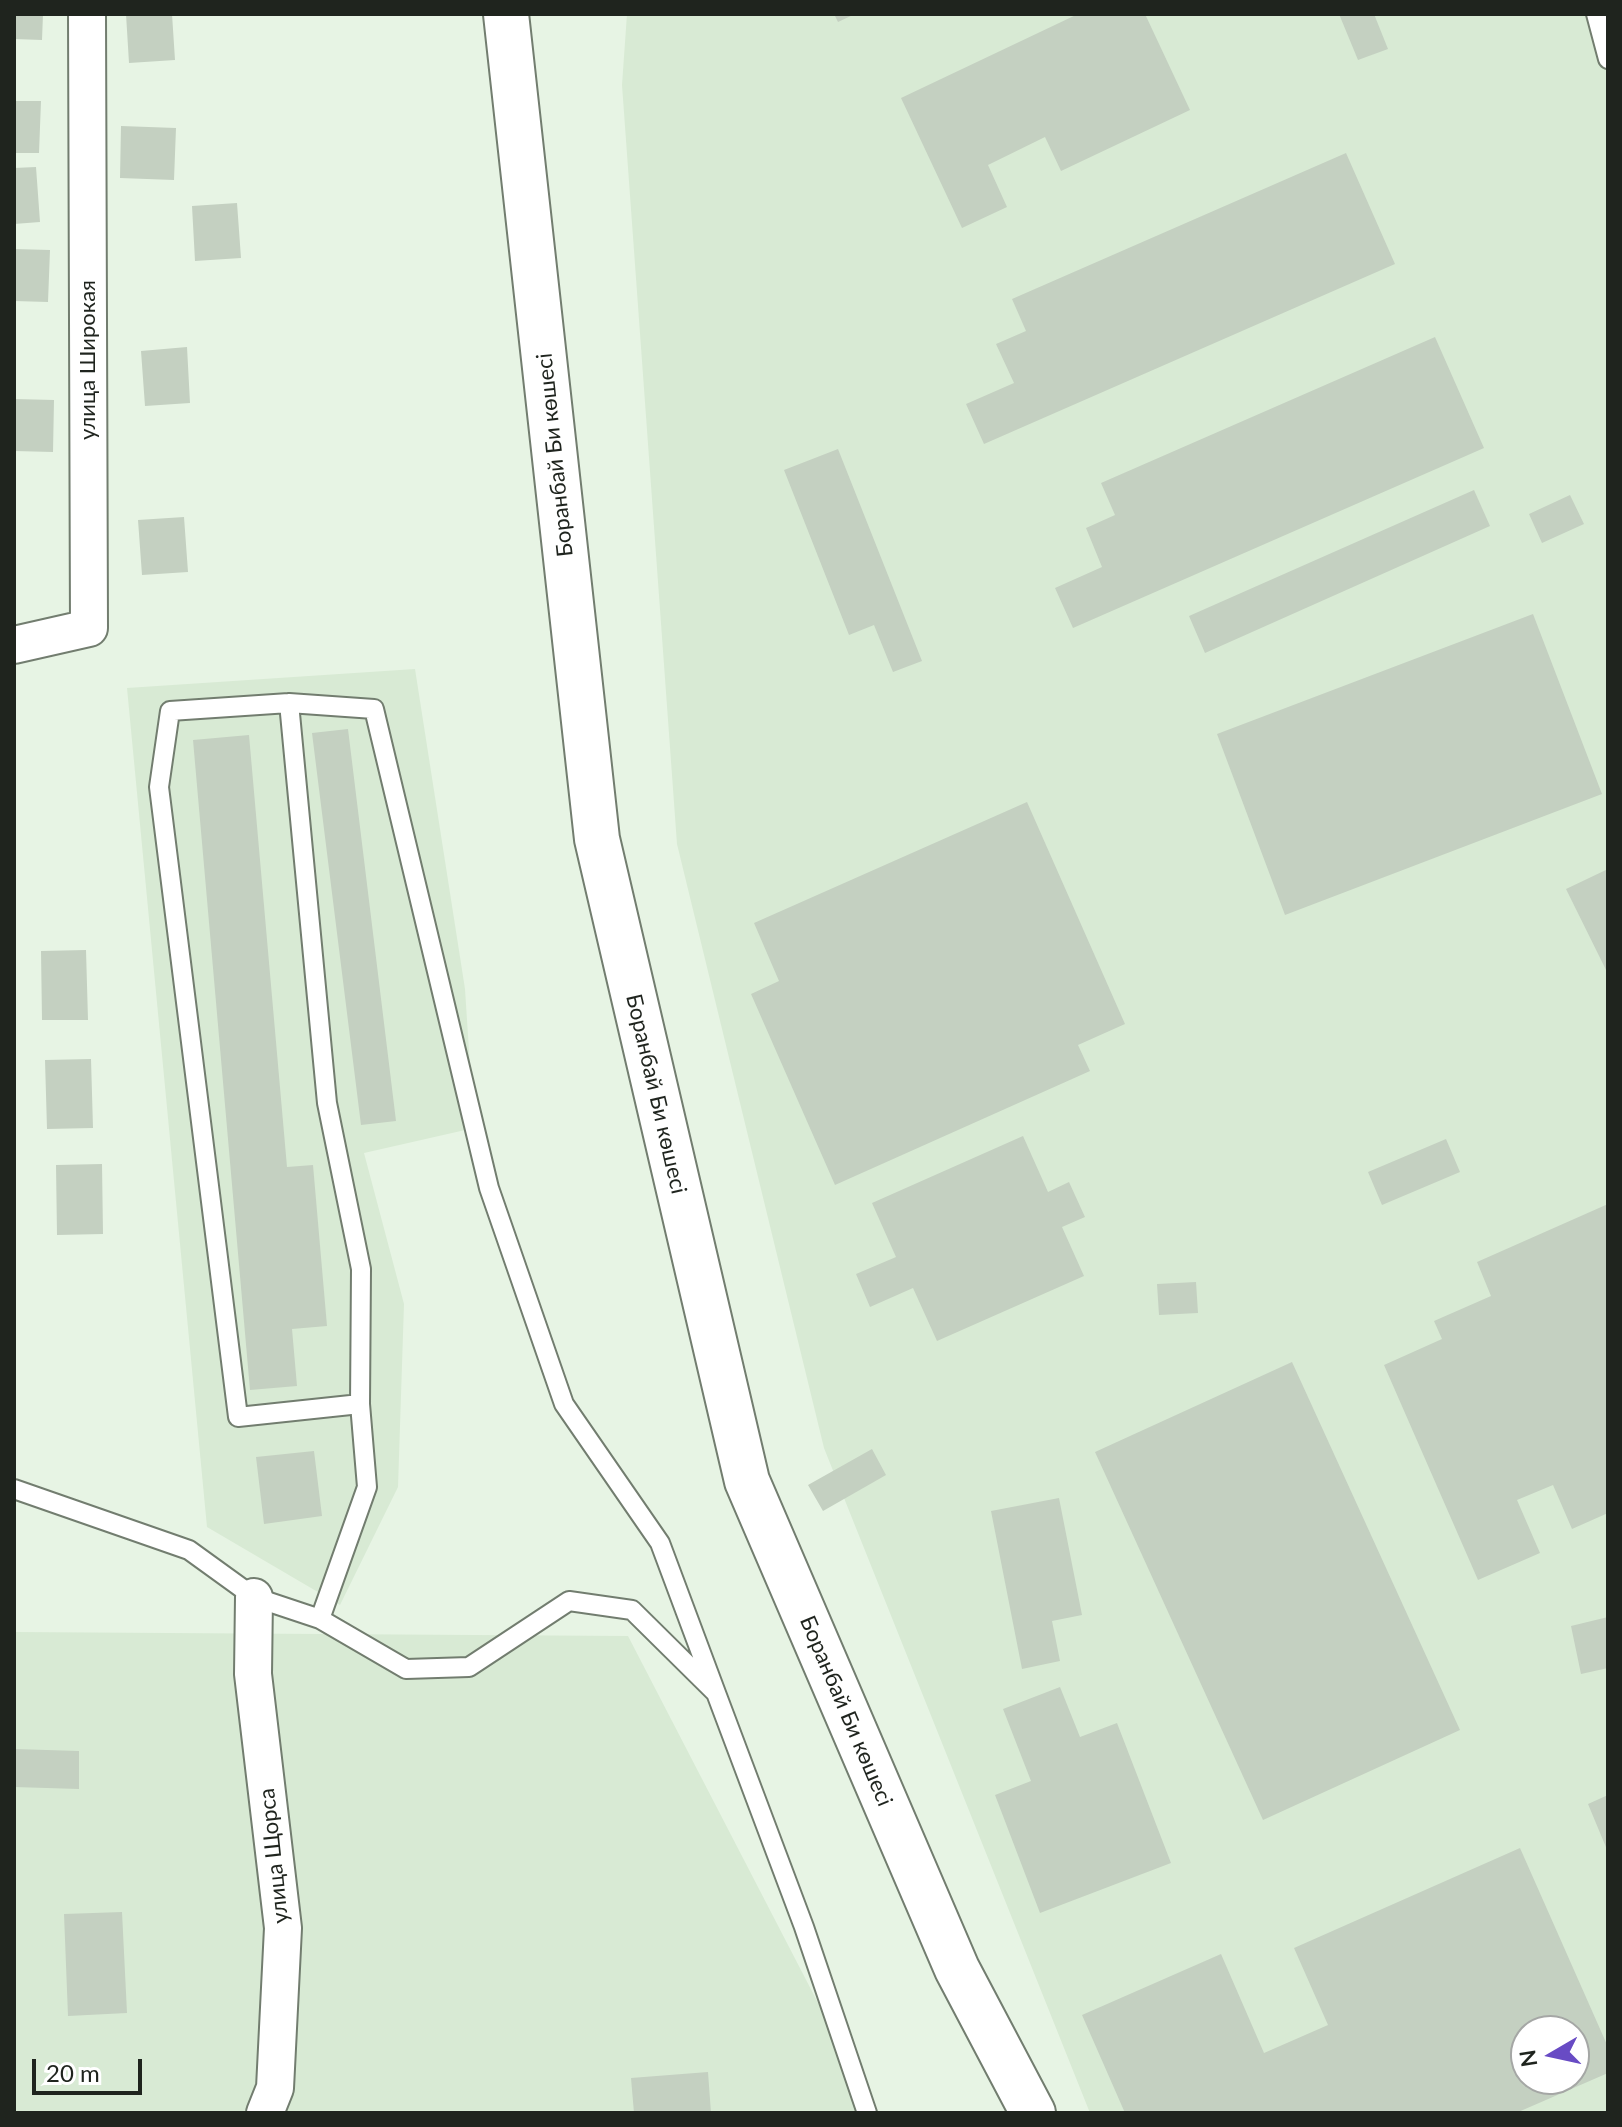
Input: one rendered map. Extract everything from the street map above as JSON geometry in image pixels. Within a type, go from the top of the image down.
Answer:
[{"type":"main road","name":"Боранбай Би көшесі","points":[[506,14],[597,839],[747,1481],[957,1969],[1033,2113]]},
{"type":"street","name":"улица Широкая","points":[[14,645],[89,628],[87,14]]},
{"type":"street","name":"улица Щорса","points":[[254,1597],[253,1674],[283,1928],[275,2088],[265,2113]]},
{"type":"lane","points":[[1596,14],[1608,59]]},
{"type":"lane","points":[[289,703],[327,1103],[361,1269],[360,1404],[367,1487],[320,1619]]},
{"type":"lane","points":[[360,1404],[238,1417],[159,787],[170,711],[289,703],[374,709],[489,1188],[564,1404],[660,1543],[804,1927],[867,2113]]},
{"type":"lane","points":[[14,1489],[189,1550],[254,1597],[320,1619],[406,1669],[469,1667],[569,1601],[632,1610],[716,1693]]},
{"type":"shaded area","points":[[627,14],[1608,14],[1608,2113],[1090,2113],[824,1448],[677,844],[622,85]]},
{"type":"shaded area","points":[[415,669],[465,989],[474,1128],[364,1153],[404,1304],[398,1487],[340,1605],[207,1527],[127,688]]},
{"type":"shaded area","points":[[14,1632],[628,1636],[875,2113],[14,2113]]},
{"type":"building","points":[[14,14],[43,14],[42,40],[14,39]]},
{"type":"building","points":[[126,14],[172,14],[175,60],[129,63]]},
{"type":"building","points":[[834,14],[855,14],[838,22]]},
{"type":"building","points":[[1078,14],[1145,14],[1190,110],[1061,171],[1045,137],[988,165],[1007,207],[962,228],[901,98]]},
{"type":"building","points":[[1339,14],[1374,14],[1388,49],[1358,60]]},
{"type":"building","points":[[14,101],[41,101],[39,153],[14,153]]},
{"type":"building","points":[[121,126],[176,128],[174,180],[120,178]]},
{"type":"building","points":[[1346,153],[1395,264],[984,444],[966,404],[1014,383],[996,344],[1026,331],[1012,299]]},
{"type":"building","points":[[36,167],[40,222],[14,224],[14,168]]},
{"type":"building","points":[[237,203],[241,258],[195,261],[192,206]]},
{"type":"building","points":[[14,249],[50,250],[48,302],[14,301]]},
{"type":"building","points":[[1435,337],[1484,448],[1073,628],[1055,588],[1102,567],[1086,528],[1115,515],[1101,483]]},
{"type":"building","points":[[187,347],[190,403],[145,406],[141,351]]},
{"type":"building","points":[[14,399],[54,400],[53,452],[14,451]]},
{"type":"building","points":[[838,449],[922,661],[893,672],[874,625],[849,635],[784,470]]},
{"type":"building","points":[[1474,490],[1490,526],[1205,653],[1189,616]]},
{"type":"building","points":[[1570,495],[1584,524],[1542,543],[1529,514]]},
{"type":"building","points":[[184,517],[188,572],[142,575],[138,520]]},
{"type":"building","points":[[1533,614],[1602,794],[1285,915],[1217,734]]},
{"type":"building","points":[[348,729],[396,1121],[361,1125],[312,733]]},
{"type":"building","points":[[249,735],[287,1167],[313,1165],[327,1326],[292,1329],[297,1386],[250,1390],[193,740]]},
{"type":"building","points":[[1027,802],[1125,1024],[1078,1045],[1090,1071],[835,1185],[751,994],[779,981],[754,923]]},
{"type":"building","points":[[1608,869],[1608,974],[1566,889]]},
{"type":"building","points":[[86,950],[88,1020],[42,1020],[41,951]]},
{"type":"building","points":[[91,1059],[93,1128],[47,1129],[45,1060]]},
{"type":"building","points":[[1023,1136],[1048,1192],[1069,1182],[1085,1217],[1062,1227],[1084,1276],[937,1341],[913,1288],[870,1307],[856,1274],[896,1257],[872,1203]]},
{"type":"building","points":[[1446,1139],[1460,1172],[1382,1205],[1368,1172]]},
{"type":"building","points":[[102,1164],[103,1234],[57,1235],[56,1165]]},
{"type":"building","points":[[1608,1204],[1608,1513],[1572,1529],[1553,1485],[1517,1500],[1540,1553],[1478,1580],[1384,1365],[1442,1339],[1434,1321],[1491,1296],[1477,1262]]},
{"type":"building","points":[[1196,1282],[1198,1313],[1159,1315],[1157,1284]]},
{"type":"building","points":[[1292,1362],[1460,1730],[1263,1820],[1095,1452]]},
{"type":"building","points":[[872,1449],[886,1475],[823,1511],[808,1485]]},
{"type":"building","points":[[314,1451],[322,1516],[264,1524],[256,1457]]},
{"type":"building","points":[[1059,1498],[1082,1615],[1052,1621],[1060,1661],[1022,1669],[991,1511]]},
{"type":"building","points":[[1608,1617],[1608,1668],[1581,1674],[1571,1626]]},
{"type":"building","points":[[1060,1687],[1080,1737],[1117,1723],[1171,1863],[1040,1913],[995,1795],[1031,1781],[1003,1709]]},
{"type":"building","points":[[14,1749],[79,1751],[79,1789],[14,1787]]},
{"type":"building","points":[[1608,1795],[1608,1852],[1588,1804]]},
{"type":"building","points":[[1520,1848],[1608,2047],[1608,2073],[1590,2081],[1590,2015],[1510,2015],[1510,2095],[1557,2095],[1516,2113],[1125,2113],[1082,2015],[1221,1954],[1264,2053],[1328,2025],[1294,1948]]},
{"type":"building","points":[[122,1912],[127,2013],[68,2016],[64,1914]]},
{"type":"building","points":[[708,2072],[711,2113],[634,2113],[631,2078]]}]
